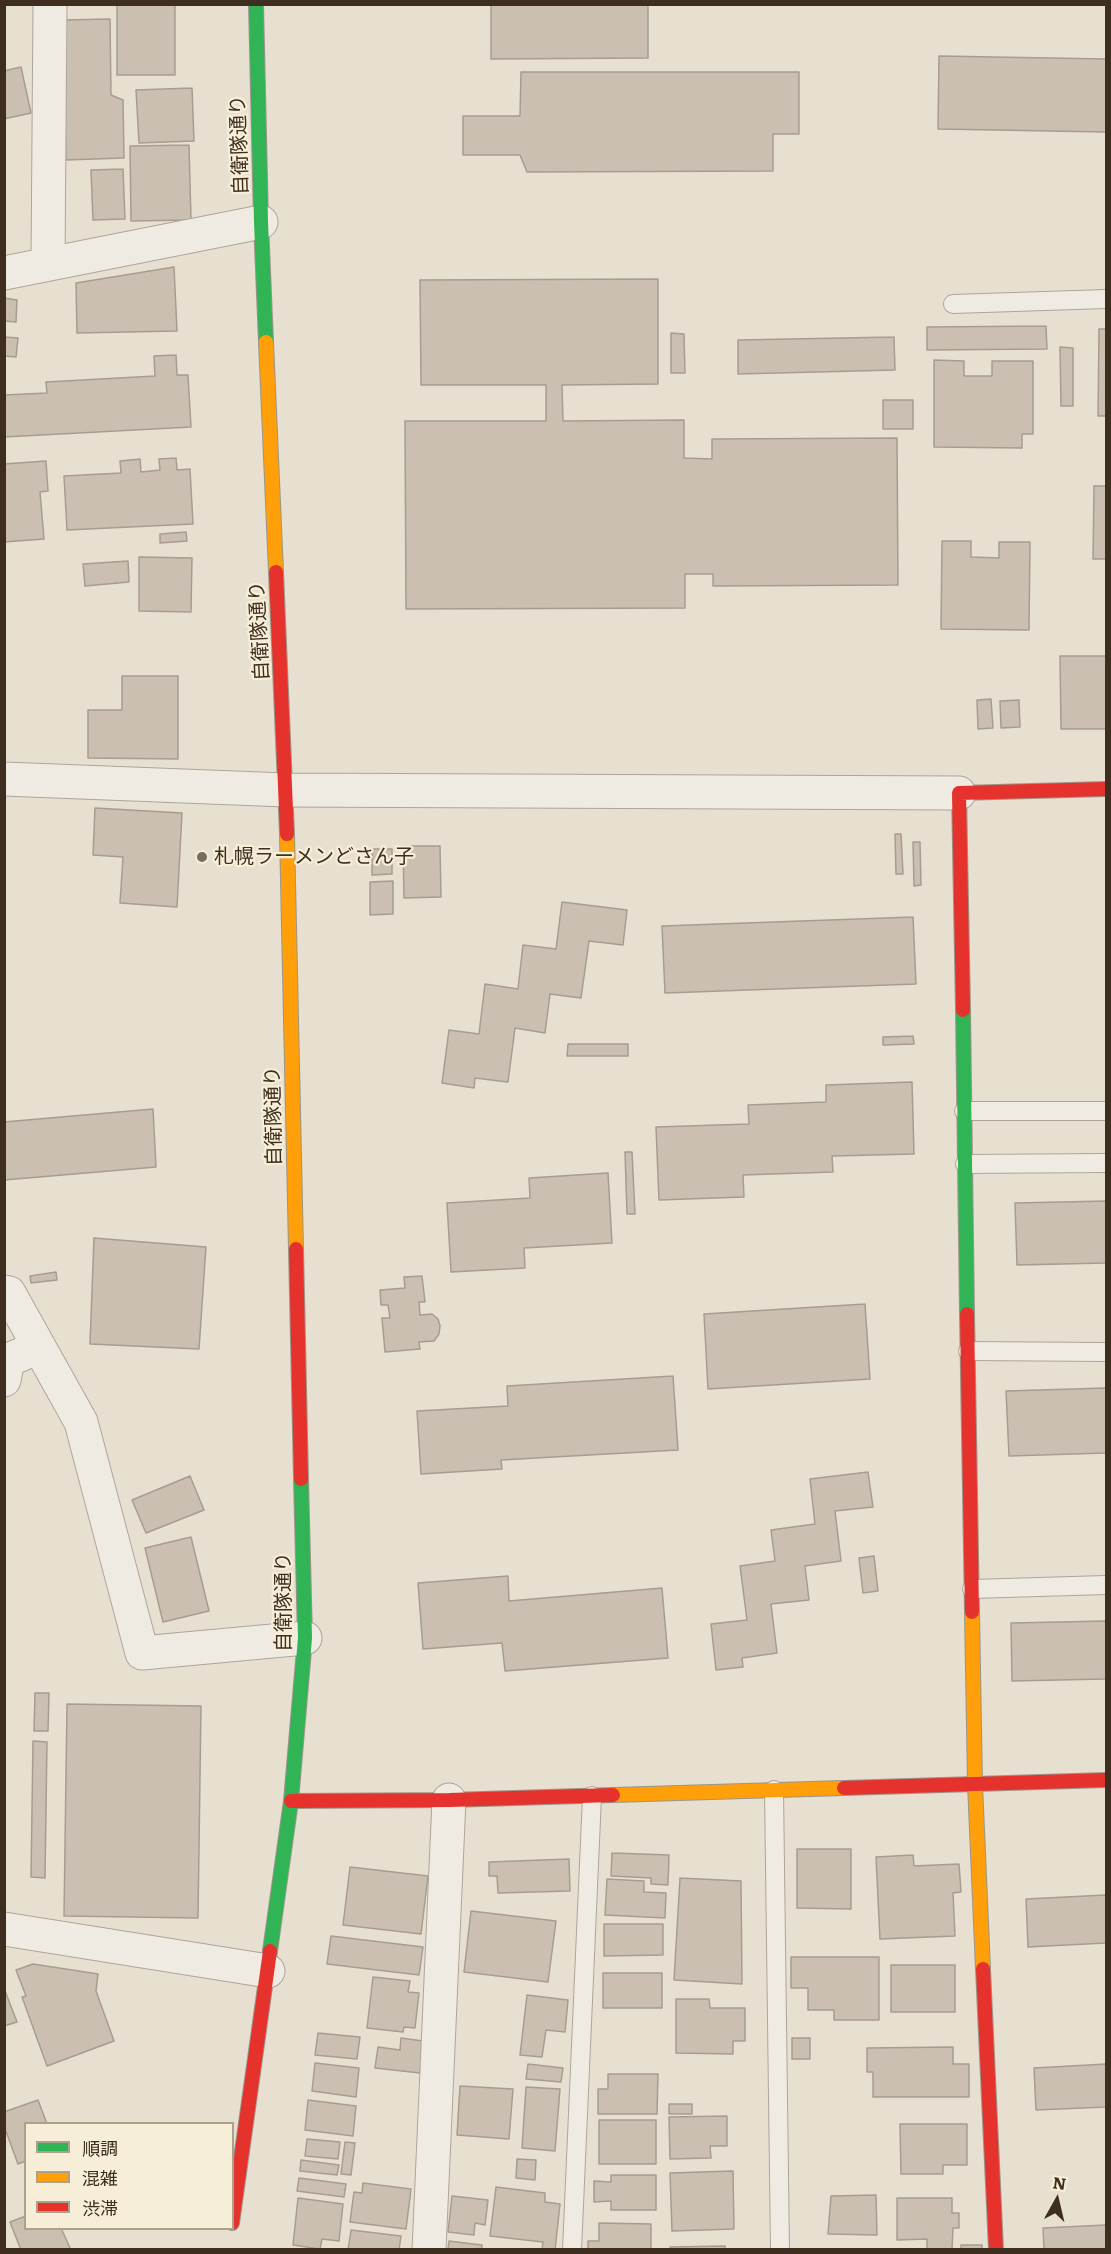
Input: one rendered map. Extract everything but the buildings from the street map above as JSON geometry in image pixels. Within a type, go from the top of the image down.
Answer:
[{"type":"street","points":[[48,264],[50,4]]},
{"type":"street","name":"自衛隊通り","points":[[234,2209],[291,1801],[305,1638],[286,790],[261,222],[256,4]]},
{"type":"street","points":[[4,273],[261,222]]},
{"type":"street","points":[[4,779],[286,790],[959,793],[1107,789]]},
{"type":"street","points":[[959,793],[975,1784],[996,2250]]},
{"type":"street","points":[[4,1292],[9,1293],[81,1422],[142,1653],[305,1638]]},
{"type":"street","points":[[4,1380],[8,1360],[39,1347]]},
{"type":"street","points":[[291,1801],[449,1800],[1107,1780]]},
{"type":"street","points":[[429,2250],[449,1800]]},
{"type":"street","points":[[4,1929],[268,1971]]},
{"type":"lane","points":[[953,304],[1107,299]]},
{"type":"lane","points":[[964,1111],[1107,1112]]},
{"type":"lane","points":[[965,1164],[1107,1163]]},
{"type":"lane","points":[[968,1351],[1107,1352]]},
{"type":"lane","points":[[972,1589],[1107,1585]]},
{"type":"lane","points":[[774,1790],[780,2250]]},
{"type":"lane","points":[[572,2250],[592,1796]]},
{"type":"traffic: fast","points":[[256,4],[266,342]]},
{"type":"traffic: fast","points":[[963,1010],[967,1314]]},
{"type":"traffic: fast","points":[[270,1951],[291,1801],[305,1638],[301,1479]]},
{"type":"traffic: slow","points":[[266,342],[276,572]]},
{"type":"traffic: slow","points":[[287,834],[296,1249]]},
{"type":"traffic: slow","points":[[972,1612],[975,1784],[983,1969]]},
{"type":"traffic: slow","points":[[613,1795],[844,1788]]},
{"type":"traffic: jam","points":[[276,572],[287,834]]},
{"type":"traffic: jam","points":[[963,1010],[959,793],[1106,789]]},
{"type":"traffic: jam","points":[[296,1249],[301,1479]]},
{"type":"traffic: jam","points":[[967,1314],[972,1612]]},
{"type":"traffic: jam","points":[[844,1788],[1106,1780]]},
{"type":"traffic: jam","points":[[291,1801],[449,1800],[613,1795]]},
{"type":"traffic: jam","points":[[234,2209],[270,1951]]},
{"type":"traffic: jam","points":[[983,1969],[996,2250]]},
{"type":"place","name":"札幌ラーメンどさん子","points":[[202,857]]}]
